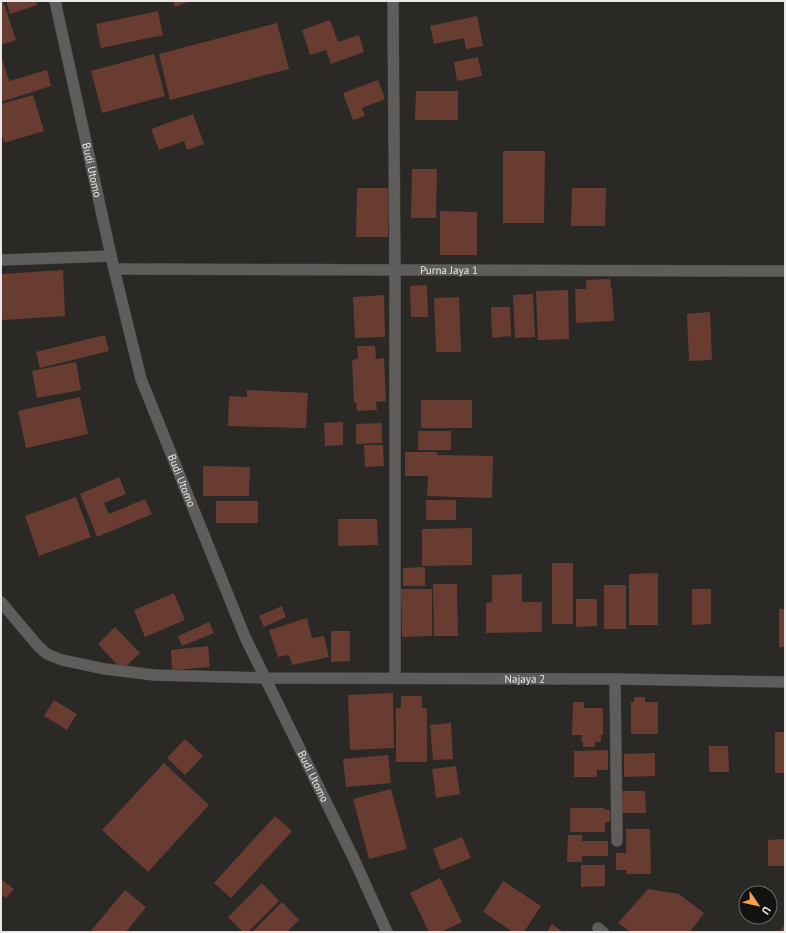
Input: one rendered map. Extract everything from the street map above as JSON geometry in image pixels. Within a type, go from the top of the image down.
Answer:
[{"type":"street","name":"Budi Utomo","points":[[55,1],[111,256],[141,379],[245,637],[353,857],[387,932]]},
{"type":"street","points":[[393,1],[395,270],[395,678]]},
{"type":"street","points":[[1,260],[111,256]]},
{"type":"street","name":"Purna Jaya 1","points":[[114,269],[785,271]]},
{"type":"street","name":"Najaya 2","points":[[1,602],[38,646],[47,654],[62,660],[105,669],[154,675],[265,678],[615,679],[785,682]]},
{"type":"street","points":[[615,679],[616,841]]},
{"type":"building","points":[[1,1],[3,1],[16,40],[1,45]]},
{"type":"building","points":[[6,1],[36,1],[37,5],[10,14]]},
{"type":"building","points":[[173,1],[190,1],[175,7]]},
{"type":"building","points":[[158,11],[163,35],[101,48],[96,24]]},
{"type":"building","points":[[477,16],[483,46],[466,49],[464,38],[434,44],[430,26]]},
{"type":"building","points":[[330,20],[338,42],[359,35],[364,52],[331,64],[326,50],[310,55],[302,30]]},
{"type":"building","points":[[277,23],[289,69],[170,100],[159,54]]},
{"type":"building","points":[[154,54],[165,96],[102,113],[91,71]]},
{"type":"building","points":[[1,56],[9,81],[47,70],[51,86],[1,102]]},
{"type":"building","points":[[478,57],[482,76],[457,81],[454,62]]},
{"type":"building","points":[[378,80],[385,99],[362,108],[365,116],[353,120],[343,93]]},
{"type":"building","points":[[416,91],[458,91],[458,120],[415,120]]},
{"type":"building","points":[[33,95],[44,131],[4,143],[1,132],[1,104]]},
{"type":"building","points":[[193,114],[204,144],[187,150],[184,141],[159,150],[151,129]]},
{"type":"building","points":[[503,151],[545,151],[544,223],[503,223]]},
{"type":"building","points":[[412,169],[437,169],[436,218],[411,218]]},
{"type":"building","points":[[357,188],[389,188],[388,237],[356,237]]},
{"type":"building","points":[[572,188],[606,188],[605,226],[571,226]]},
{"type":"building","points":[[440,211],[477,212],[477,255],[440,255]]},
{"type":"building","points":[[63,270],[65,316],[2,320],[1,274]]},
{"type":"building","points":[[610,279],[614,321],[576,323],[575,289],[586,289],[586,280]]},
{"type":"building","points":[[427,285],[428,317],[411,317],[410,286]]},
{"type":"building","points":[[568,290],[569,339],[538,340],[536,291]]},
{"type":"building","points":[[533,294],[535,337],[515,338],[513,295]]},
{"type":"building","points":[[384,295],[385,337],[355,338],[353,297]]},
{"type":"building","points":[[459,297],[461,352],[436,352],[434,298]]},
{"type":"building","points":[[491,307],[510,307],[511,336],[492,338]]},
{"type":"building","points":[[710,312],[712,360],[689,361],[687,314]]},
{"type":"building","points":[[105,335],[109,351],[40,368],[36,352]]},
{"type":"building","points":[[357,346],[375,346],[376,359],[384,358],[386,401],[376,402],[377,410],[357,411],[356,402],[354,403],[352,360],[358,359]]},
{"type":"building","points":[[76,362],[81,390],[37,398],[32,371]]},
{"type":"building","points":[[247,390],[308,393],[306,428],[228,426],[229,396],[247,397]]},
{"type":"building","points":[[80,397],[88,434],[26,448],[18,411]]},
{"type":"building","points":[[421,400],[472,400],[472,428],[421,428]]},
{"type":"building","points":[[343,422],[343,445],[325,446],[324,423]]},
{"type":"building","points":[[382,423],[382,443],[356,444],[356,424]]},
{"type":"building","points":[[418,431],[451,431],[451,450],[418,450]]},
{"type":"building","points":[[364,445],[383,445],[384,466],[365,467]]},
{"type":"building","points":[[405,452],[437,452],[437,455],[493,456],[492,498],[427,496],[428,476],[405,476]]},
{"type":"building","points":[[203,466],[250,467],[249,496],[203,496]]},
{"type":"building","points":[[119,477],[126,494],[104,503],[109,514],[145,499],[152,514],[97,537],[80,494]]},
{"type":"building","points":[[76,497],[91,537],[39,556],[25,516]]},
{"type":"building","points":[[426,500],[456,500],[456,520],[426,520]]},
{"type":"building","points":[[216,501],[258,501],[258,523],[216,523]]},
{"type":"building","points":[[338,519],[377,519],[378,545],[338,546]]},
{"type":"building","points":[[472,528],[472,565],[422,566],[422,529]]},
{"type":"building","points":[[552,563],[573,563],[573,624],[552,624]]},
{"type":"building","points":[[425,567],[425,586],[403,586],[403,568]]},
{"type":"building","points":[[658,573],[658,625],[629,625],[629,574]]},
{"type":"building","points":[[522,574],[522,602],[542,602],[542,632],[486,633],[486,603],[492,602],[492,575]]},
{"type":"building","points":[[433,584],[457,584],[458,636],[434,636]]},
{"type":"building","points":[[604,585],[626,585],[626,629],[604,629]]},
{"type":"building","points":[[401,589],[432,589],[432,636],[402,637]]},
{"type":"building","points":[[692,589],[711,589],[711,624],[692,625]]},
{"type":"building","points":[[174,593],[185,620],[145,637],[134,610]]},
{"type":"building","points":[[576,599],[597,599],[597,626],[576,627]]},
{"type":"building","points":[[282,606],[286,617],[264,627],[259,616]]},
{"type":"building","points":[[779,609],[785,609],[785,647],[779,647]]},
{"type":"building","points":[[307,618],[312,638],[324,636],[329,657],[292,665],[289,655],[278,657],[269,630]]},
{"type":"building","points":[[209,622],[214,633],[182,646],[178,636]]},
{"type":"building","points":[[115,627],[140,653],[122,670],[98,644]]},
{"type":"building","points":[[331,631],[350,631],[350,661],[331,662]]},
{"type":"building","points":[[208,646],[210,667],[172,670],[171,650]]},
{"type":"building","points":[[393,693],[394,748],[350,750],[348,695]]},
{"type":"building","points":[[401,696],[422,696],[422,708],[427,708],[427,762],[396,762],[396,708],[401,708]]},
{"type":"building","points":[[634,697],[645,697],[645,702],[658,702],[658,734],[631,734],[631,702],[634,702]]},
{"type":"building","points":[[54,700],[77,714],[67,730],[44,716]]},
{"type":"building","points":[[573,702],[584,702],[584,708],[603,708],[603,735],[601,735],[601,742],[595,742],[595,747],[583,747],[583,742],[581,742],[582,735],[572,735]]},
{"type":"building","points":[[451,723],[453,759],[433,760],[430,725]]},
{"type":"building","points":[[775,732],[785,732],[785,773],[775,773]]},
{"type":"building","points":[[185,739],[203,756],[185,775],[167,758]]},
{"type":"building","points":[[709,746],[728,746],[729,772],[709,772]]},
{"type":"building","points":[[608,750],[608,770],[597,770],[597,777],[574,777],[574,751]]},
{"type":"building","points":[[655,753],[655,776],[624,777],[624,754]]},
{"type":"building","points":[[388,755],[391,783],[346,787],[343,759]]},
{"type":"building","points":[[164,763],[209,805],[148,872],[102,830]]},
{"type":"building","points":[[456,766],[460,794],[436,798],[432,769]]},
{"type":"building","points":[[391,789],[407,849],[369,859],[353,799]]},
{"type":"building","points":[[621,791],[645,791],[646,813],[622,813]]},
{"type":"building","points":[[570,808],[604,808],[605,810],[610,810],[610,822],[605,822],[605,832],[570,832]]},
{"type":"building","points":[[275,816],[292,831],[231,898],[214,883]]},
{"type":"building","points":[[626,829],[650,829],[651,874],[626,874],[627,870],[616,870],[616,853],[626,853]]},
{"type":"building","points":[[568,835],[582,835],[582,841],[608,841],[608,856],[582,856],[582,862],[567,862]]},
{"type":"building","points":[[462,837],[471,858],[441,870],[433,849]]},
{"type":"building","points":[[785,839],[785,866],[768,866],[768,840]]},
{"type":"building","points":[[581,865],[605,865],[605,886],[581,887]]},
{"type":"building","points":[[440,878],[462,922],[441,932],[429,932],[410,893]]},
{"type":"building","points":[[1,879],[14,889],[6,898],[1,894]]},
{"type":"building","points":[[503,881],[541,906],[524,932],[513,932],[483,912]]},
{"type":"building","points":[[262,883],[279,901],[248,932],[243,932],[228,917]]},
{"type":"building","points":[[648,889],[679,894],[704,913],[690,932],[631,932],[618,923]]},
{"type":"building","points":[[125,890],[146,907],[126,932],[90,932]]},
{"type":"building","points":[[282,902],[299,920],[287,932],[254,932],[253,931]]},
{"type":"building","points":[[785,923],[785,932],[780,932]]},
{"type":"building","points":[[552,924],[563,932],[547,932]]}]
